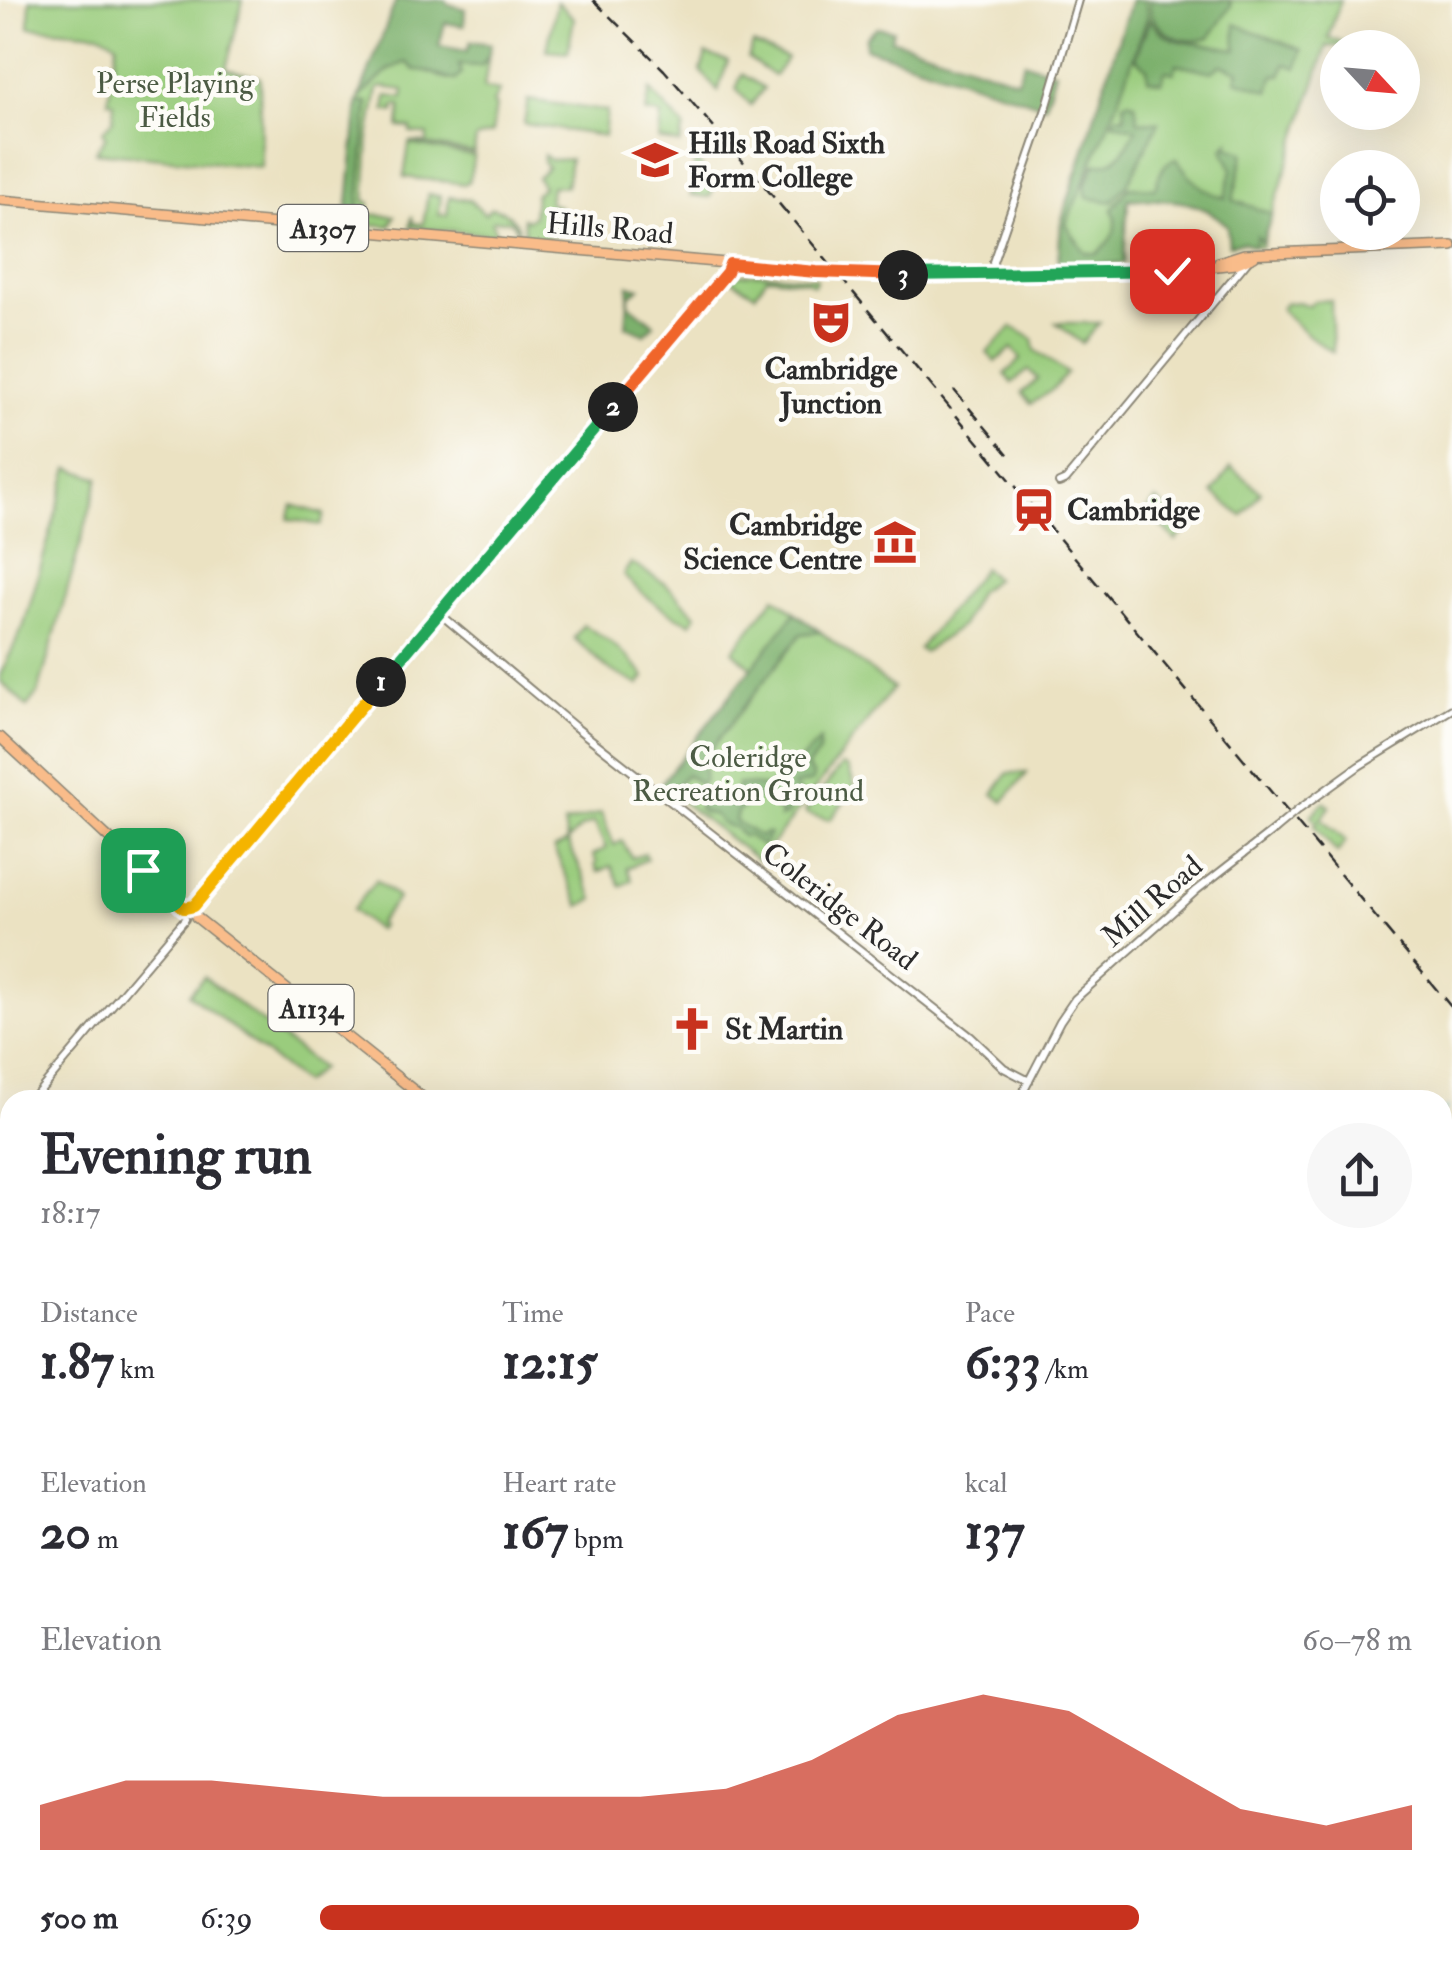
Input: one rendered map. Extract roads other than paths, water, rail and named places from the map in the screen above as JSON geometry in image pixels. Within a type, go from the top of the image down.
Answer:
[{"type":"main road","name":"Hills Road","points":[[0,200],[864,274],[1172,271],[1452,246]]},
{"type":"main road","name":"Hills Road","points":[[1217,264],[1234,256],[1242,263]]},
{"type":"main road","name":"A1134","points":[[0,737],[190,913],[413,1090]]},
{"type":"street","points":[[995,274],[993,262],[1046,109],[1078,0]]},
{"type":"street","points":[[1059,483],[1066,480],[1242,263]]},
{"type":"street","points":[[40,1090],[730,264]]},
{"type":"street","points":[[1217,264],[1230,272],[1225,286]]},
{"type":"street","name":"Coleridge Road","points":[[439,613],[544,702],[970,1036],[997,1062],[1029,1081]]},
{"type":"street","name":"Mill Road","points":[[1024,1090],[1060,1021],[1076,999],[1196,891],[1362,764],[1452,708]]},
{"type":"railway","points":[[593,0],[664,70],[760,181],[1452,1008]]},
{"type":"railway","points":[[954,390],[1012,459]]},
{"type":"place","name":"Hills Road Sixth Form College","points":[[655,160]]},
{"type":"place","name":"Cambridge Junction","points":[[831,322]]},
{"type":"place","name":"Cambridge","points":[[1034,510]]},
{"type":"place","name":"Cambridge Science Centre","points":[[895,542]]},
{"type":"place","name":"St Martin","points":[[692,1029]]},
{"type":"park label","name":"Perse Playing Fields","points":[[175,100]]},
{"type":"park label","name":"Coleridge Recreation Ground","points":[[748,774]]}]
